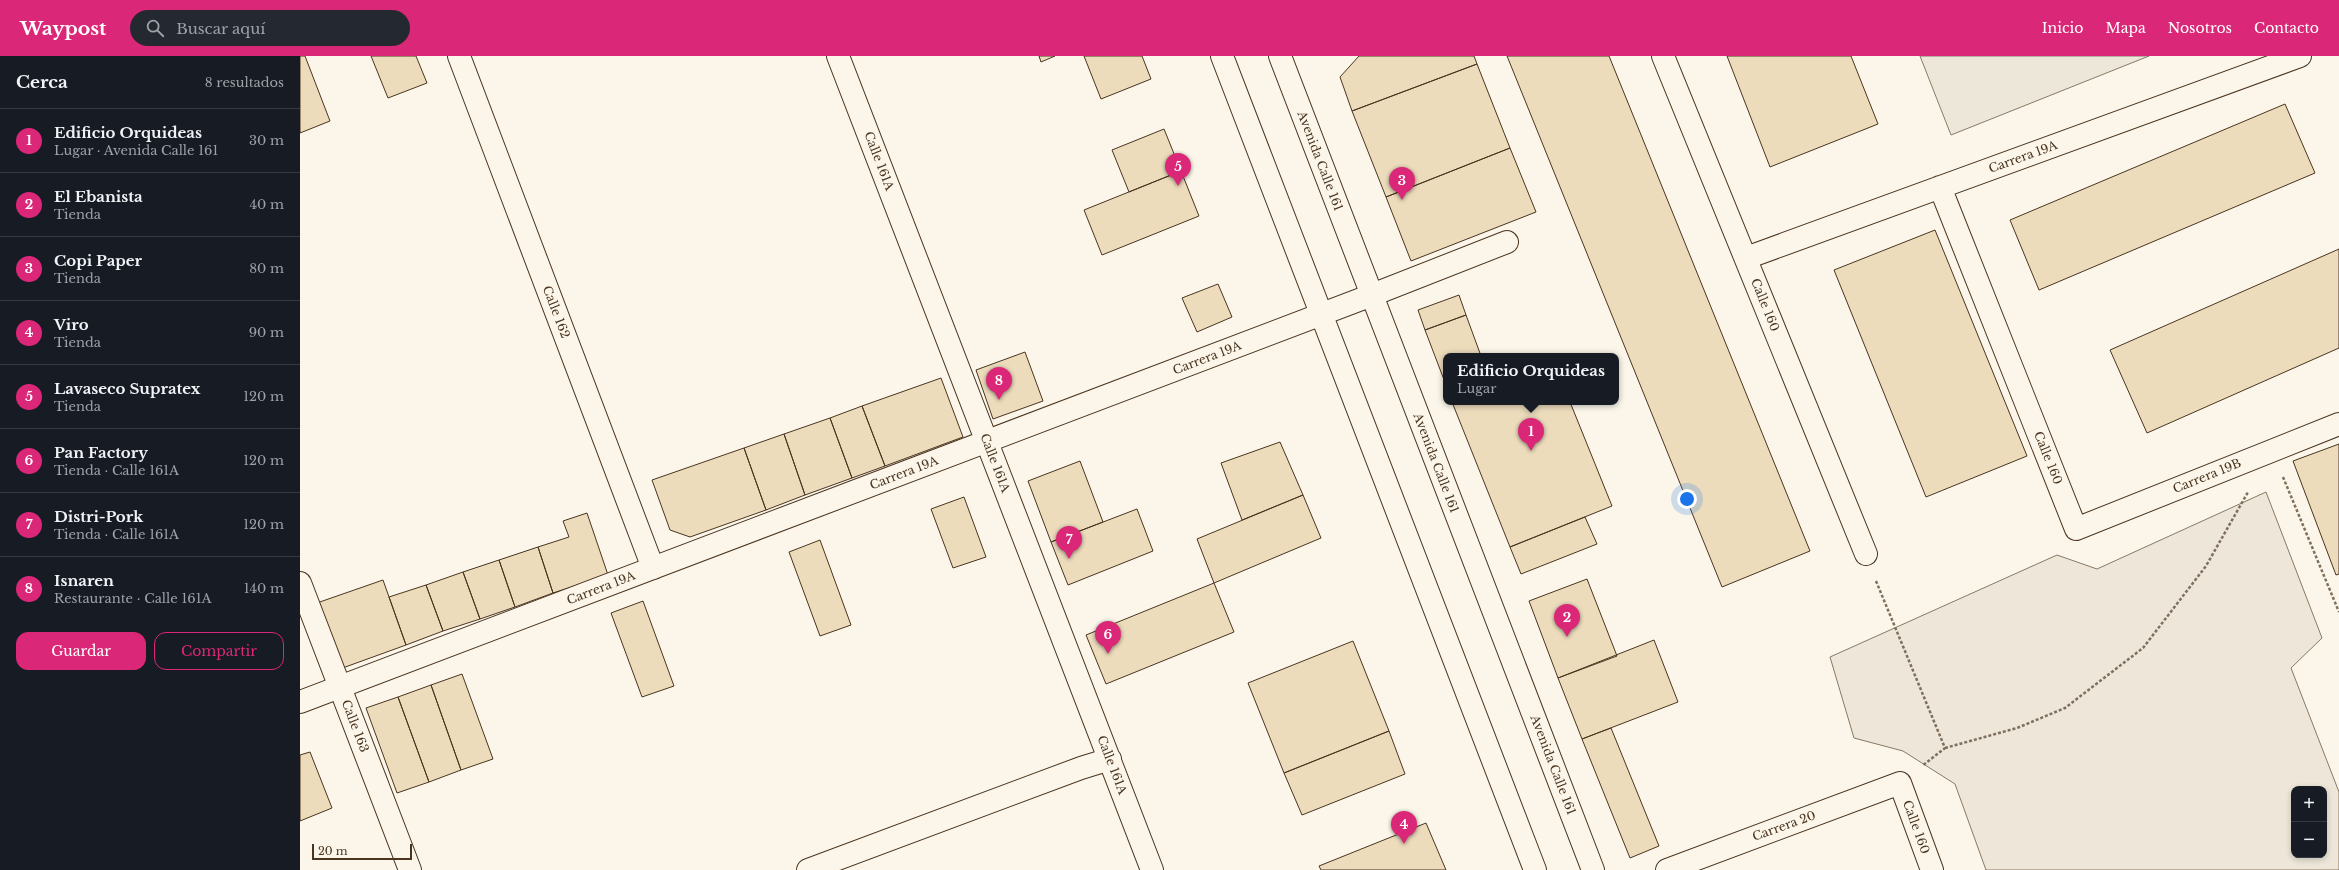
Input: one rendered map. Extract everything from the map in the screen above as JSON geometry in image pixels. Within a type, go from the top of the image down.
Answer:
[{"type":"street","name":"Calle 162","points":[[459,56],[653,568]]},
{"type":"street","name":"Calle 161A","points":[[838,56],[1152,870]]},
{"type":"street","points":[[1222,56],[1535,870]]},
{"type":"street","name":"Avenida Calle 161","points":[[1280,56],[1593,870]]},
{"type":"street","name":"Calle 160","points":[[1663,56],[1866,554]]},
{"type":"street","name":"Carrera 19A","points":[[1746,258],[2300,56]]},
{"type":"street","name":"Calle 160","points":[[1940,187],[2076,528]]},
{"type":"street","name":"Carrera 19A","points":[[300,702],[1372,295],[1507,242]]},
{"type":"street","name":"Carrera 19B","points":[[2076,528],[2339,424]]},
{"type":"street","name":"Calle 163","points":[[300,582],[410,870]]},
{"type":"street","points":[[808,870],[1081,768],[1110,760]]},
{"type":"street","name":"Calle 160","points":[[1900,783],[1932,870]]},
{"type":"street","name":"Carrera 20","points":[[1667,870],[1900,783]]},
{"type":"path","points":[[2272,450],[2339,612]]},
{"type":"path","points":[[1900,783],[1945,748],[2017,728],[2065,708],[2143,648],[2206,566],[2249,491]]},
{"type":"path","points":[[1866,554],[1945,748]]},
{"type":"shaded area","points":[[1920,56],[2149,56],[1951,135]]},
{"type":"shaded area","points":[[2266,492],[2322,638],[2291,668],[2339,792],[2339,870],[1986,870],[1955,784],[1903,751],[1854,738],[1830,657],[2057,555],[2097,569]]},
{"type":"building","points":[[300,56],[305,56],[330,121],[300,133]]},
{"type":"building","points":[[371,56],[416,56],[427,83],[388,98]]},
{"type":"building","points":[[1039,56],[1055,56],[1041,62]]},
{"type":"building","points":[[1084,56],[1142,56],[1151,79],[1101,99]]},
{"type":"building","points":[[1359,56],[1474,56],[1477,64],[1352,111],[1340,77]]},
{"type":"building","points":[[1507,56],[1609,56],[1810,551],[1722,587]]},
{"type":"building","points":[[1727,56],[1851,56],[1878,124],[1770,167]]},
{"type":"building","points":[[1477,64],[1510,148],[1386,197],[1352,111]]},
{"type":"building","points":[[2285,104],[2315,173],[2039,290],[2010,220]]},
{"type":"building","points":[[1164,129],[1181,171],[1129,192],[1112,150]]},
{"type":"building","points":[[1510,148],[1536,212],[1411,261],[1386,197]]},
{"type":"building","points":[[1181,171],[1199,216],[1102,255],[1084,210]]},
{"type":"building","points":[[1935,230],[2027,456],[1926,497],[1834,270]]},
{"type":"building","points":[[2339,249],[2339,348],[2147,433],[2110,350]]},
{"type":"building","points":[[1218,284],[1232,317],[1197,332],[1182,298]]},
{"type":"building","points":[[1459,295],[1466,315],[1425,330],[1418,310]]},
{"type":"building","points":[[1466,315],[1480,353],[1443,353],[1443,377],[1425,330]]},
{"type":"building","points":[[1025,352],[1043,401],[993,419],[976,370]]},
{"type":"building","points":[[941,378],[963,437],[885,466],[862,406]]},
{"type":"building","points":[[1453,405],[1571,405],[1612,506],[1510,547]]},
{"type":"building","points":[[862,406],[885,466],[852,478],[830,418]]},
{"type":"building","points":[[830,418],[852,478],[805,495],[784,434]]},
{"type":"building","points":[[784,434],[805,495],[766,510],[744,448]]},
{"type":"building","points":[[1280,442],[1303,495],[1242,520],[1221,463]]},
{"type":"building","points":[[2339,444],[2339,574],[2336,575],[2293,461]]},
{"type":"building","points":[[744,448],[766,510],[690,537],[670,530],[652,480]]},
{"type":"building","points":[[1080,461],[1103,522],[1051,542],[1028,481]]},
{"type":"building","points":[[1303,495],[1321,538],[1214,583],[1197,539]]},
{"type":"building","points":[[964,497],[986,557],[953,568],[931,509]]},
{"type":"building","points":[[1137,509],[1153,551],[1068,585],[1051,542]]},
{"type":"building","points":[[587,513],[608,575],[553,593],[538,547],[569,537],[563,521]]},
{"type":"building","points":[[1585,517],[1597,544],[1521,574],[1510,547]]},
{"type":"building","points":[[820,540],[851,625],[820,636],[789,552]]},
{"type":"building","points":[[538,547],[553,593],[515,607],[499,560]]},
{"type":"building","points":[[499,560],[515,607],[480,619],[463,572]]},
{"type":"building","points":[[463,572],[480,619],[443,631],[426,585]]},
{"type":"building","points":[[1587,579],[1617,656],[1558,678],[1529,601]]},
{"type":"building","points":[[383,580],[406,645],[337,670],[314,604]]},
{"type":"building","points":[[1214,583],[1234,632],[1106,684],[1086,635]]},
{"type":"building","points":[[426,585],[443,631],[406,645],[389,597]]},
{"type":"building","points":[[643,601],[674,686],[642,697],[611,613]]},
{"type":"building","points":[[1654,640],[1678,702],[1582,739],[1558,678]]},
{"type":"building","points":[[1353,641],[1389,731],[1284,773],[1248,683]]},
{"type":"building","points":[[462,674],[493,759],[461,770],[431,685]]},
{"type":"building","points":[[431,685],[461,770],[429,782],[398,697]]},
{"type":"building","points":[[398,697],[429,782],[397,793],[366,708]]},
{"type":"building","points":[[1611,728],[1659,846],[1630,858],[1582,739]]},
{"type":"building","points":[[1389,731],[1405,774],[1302,815],[1284,773]]},
{"type":"building","points":[[310,752],[332,808],[300,821],[300,755]]},
{"type":"building","points":[[1426,823],[1446,870],[1321,870],[1319,866]]},
{"type":"place","name":"Lavaseco Supratex","points":[[1178,186]]},
{"type":"place","name":"Copi Paper","points":[[1402,200]]},
{"type":"place","name":"Isnaren","points":[[999,400]]},
{"type":"place","name":"Edificio Orquideas","points":[[1531,451]]},
{"type":"place","name":"Distri-Pork","points":[[1069,559]]},
{"type":"place","name":"El Ebanista","points":[[1567,637]]},
{"type":"place","name":"Pan Factory","points":[[1108,654]]},
{"type":"place","name":"Viro","points":[[1404,844]]}]
